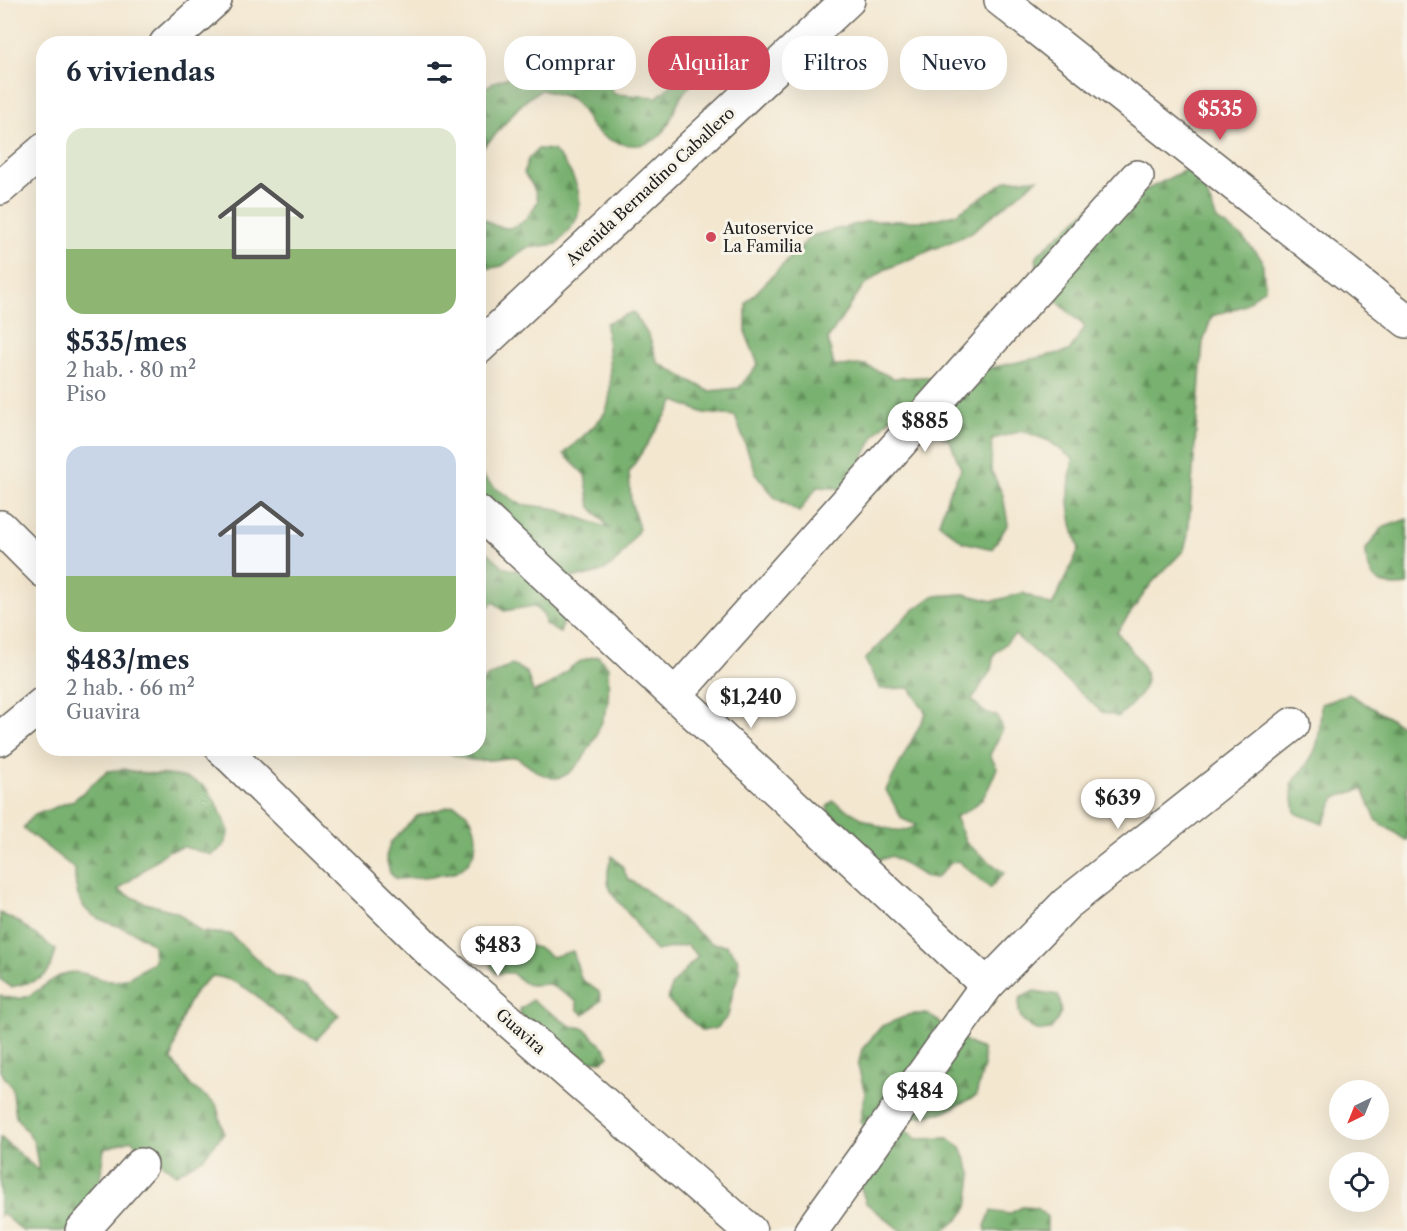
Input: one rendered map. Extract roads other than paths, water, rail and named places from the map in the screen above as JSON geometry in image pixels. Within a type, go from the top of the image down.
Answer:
[{"type":"street","points":[[175,36],[215,0]]},
{"type":"street","name":"Avenida Bernadino Caballero","points":[[486,340],[848,0]]},
{"type":"street","points":[[1002,0],[1407,321]]},
{"type":"street","points":[[0,188],[36,157]]},
{"type":"street","points":[[676,694],[1137,177]]},
{"type":"street","points":[[486,519],[987,985]]},
{"type":"street","points":[[0,527],[36,563]]},
{"type":"street","points":[[0,739],[36,710]]},
{"type":"street","points":[[811,1231],[987,985],[1066,904],[1293,724]]},
{"type":"street","name":"Guavira","points":[[230,756],[437,958],[750,1231]]},
{"type":"street","points":[[82,1231],[141,1165]]},
{"type":"place","name":"Autoservice La Familia","points":[[711,237]]}]
